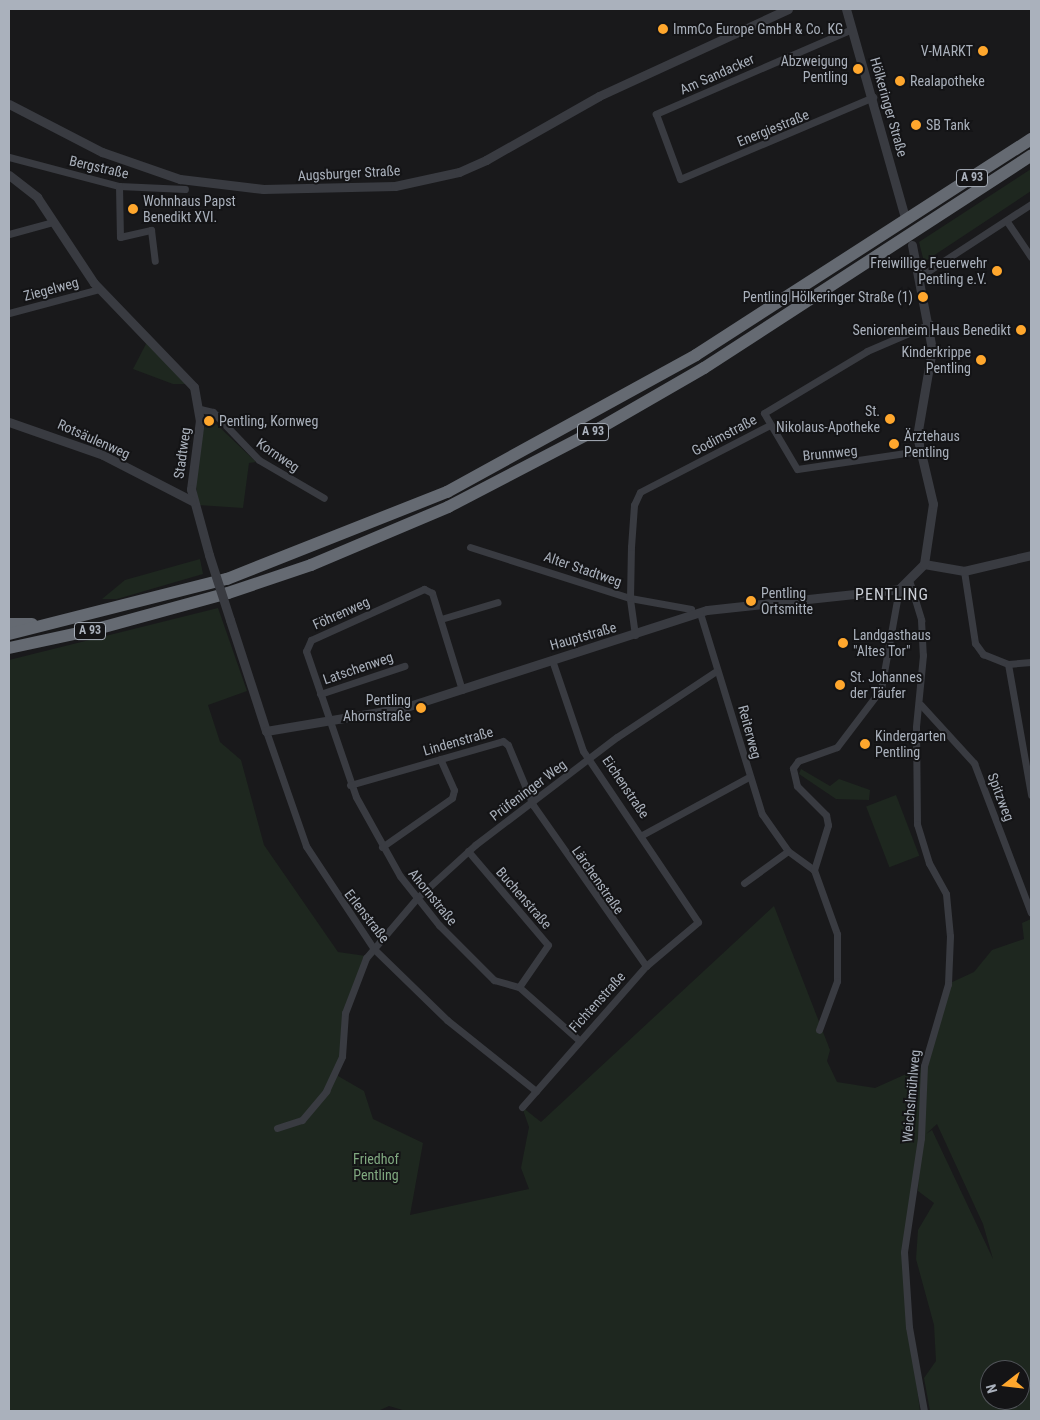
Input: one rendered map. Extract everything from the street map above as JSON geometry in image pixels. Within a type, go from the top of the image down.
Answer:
[{"type":"highway","name":"A 93","points":[[9,634],[72,622],[227,579],[306,551],[491,470],[696,355],[1031,139]]},
{"type":"highway","name":"A 93","points":[[9,648],[93,630],[228,593],[311,566],[448,507],[600,428],[704,368],[1031,156]]},
{"type":"highway","points":[[9,624],[72,622]]},
{"type":"street","name":"Augsburger Straße","points":[[9,104],[28,112],[102,152],[180,180],[263,189],[396,186],[459,172],[486,160],[599,96],[788,9]]},
{"type":"street","name":"Hölkeringer Straße","points":[[846,9],[873,97],[904,214]]},
{"type":"street","name":"Am Sandacker","points":[[680,179],[656,114],[852,29]]},
{"type":"street","name":"Energiestraße","points":[[680,179],[873,97]]},
{"type":"street","name":"Bergstraße","points":[[9,157],[118,186],[186,189]]},
{"type":"street","name":"Stadtweg","points":[[9,176],[37,197],[99,289],[186,376],[200,410],[190,476],[192,501],[266,731]]},
{"type":"street","points":[[118,186],[120,237],[151,230],[156,261]]},
{"type":"street","points":[[919,277],[1008,223],[1031,204]]},
{"type":"street","points":[[9,234],[53,222]]},
{"type":"street","points":[[1008,223],[1031,256]]},
{"type":"street","points":[[910,582],[924,564],[933,497],[919,451],[918,422],[931,368],[930,324],[912,245]]},
{"type":"street","name":"Ziegelweg","points":[[9,313],[99,289]]},
{"type":"street","name":"Godimstraße","points":[[635,635],[630,598],[634,505],[640,492],[770,424],[764,413],[867,351],[930,324]]},
{"type":"street","name":"Kornweg","points":[[200,410],[213,412],[259,460],[324,498]]},
{"type":"street","name":"Rotsäulenweg","points":[[9,422],[103,455],[192,501]]},
{"type":"street","name":"Brunnweg","points":[[770,424],[797,470],[919,451]]},
{"type":"street","name":"Alter Stadtweg","points":[[470,547],[630,598],[691,609]]},
{"type":"street","points":[[924,564],[964,571],[1031,555]]},
{"type":"street","points":[[964,571],[975,642],[982,654],[1008,664],[1031,662]]},
{"type":"street","name":"Hauptstraße","points":[[266,731],[403,708],[700,613],[899,589],[910,582]]},
{"type":"street","name":"Weichslmühlweg","points":[[910,582],[921,620],[921,705],[916,727],[917,824],[929,863],[946,894],[950,952],[948,984],[924,1066],[921,1138],[904,1252],[909,1327],[924,1411]]},
{"type":"street","name":"Föhrenweg","points":[[327,720],[306,651],[311,640],[424,589],[432,593],[462,690]]},
{"type":"street","points":[[818,1030],[834,994],[838,954],[837,934],[814,870],[828,825],[826,815],[797,786],[792,778],[798,761],[838,747],[881,689],[899,589]]},
{"type":"street","points":[[441,619],[498,602]]},
{"type":"street","name":"Reiterweg","points":[[700,613],[716,672],[762,814],[788,850],[814,870]]},
{"type":"street","name":"Eichenstraße","points":[[552,660],[579,743],[642,835],[698,922]]},
{"type":"street","points":[[1008,664],[1031,795]]},
{"type":"street","name":"Latschenweg","points":[[320,694],[404,666]]},
{"type":"street","name":"Prüfeninger Weg","points":[[277,1128],[302,1120],[338,1071],[345,1013],[374,949],[417,898],[468,851],[533,805],[590,757],[716,672]]},
{"type":"street","name":"Spitzweg","points":[[921,705],[974,763],[1031,913]]},
{"type":"street","name":"Ahornstraße","points":[[327,720],[350,785],[382,847],[417,898],[494,980],[519,987],[579,1040]]},
{"type":"street","name":"Erlenstraße","points":[[266,731],[306,846],[374,949],[447,1020],[536,1091]]},
{"type":"street","name":"Lindenstraße","points":[[350,785],[503,741],[508,744],[533,805]]},
{"type":"street","points":[[382,847],[452,798],[454,790],[440,759]]},
{"type":"street","points":[[642,835],[749,778]]},
{"type":"street","name":"Lärchenstraße","points":[[533,805],[646,966]]},
{"type":"street","points":[[744,883],[788,850]]},
{"type":"street","name":"Buchenstraße","points":[[468,851],[548,945],[519,987]]},
{"type":"street","name":"Fichtenstraße","points":[[522,1108],[579,1040],[646,966],[698,922]]},
{"type":"green space","points":[[1031,169],[1031,191],[924,262],[919,242]]},
{"type":"green space","points":[[148,340],[189,384],[173,384],[133,369]]},
{"type":"green space","points":[[213,421],[256,462],[249,463],[243,508],[198,505],[195,473],[204,428]]},
{"type":"green space","points":[[200,559],[203,574],[117,599],[102,599],[125,580]]},
{"type":"green space","name":"Friedhof Pentling","points":[[218,608],[247,691],[208,705],[220,742],[241,760],[264,845],[338,952],[366,956],[374,949],[344,1018],[338,1076],[364,1091],[373,1119],[423,1143],[410,1215],[529,1189],[521,1168],[529,1127],[522,1107],[541,1122],[774,906],[830,1050],[827,1061],[837,1082],[875,1088],[924,1066],[948,984],[974,972],[992,950],[1024,939],[1022,923],[1031,919],[1031,1411],[930,1411],[924,1378],[936,1361],[934,1325],[916,1259],[918,1230],[934,1203],[918,1191],[920,1145],[904,1282],[920,1411],[406,1411],[389,1406],[378,1411],[9,1411],[9,660]],"holes":[[[937,1124],[983,1224],[993,1259],[932,1130],[926,1134]]]},
{"type":"green space","points":[[801,769],[830,786],[839,779],[870,790],[869,800],[836,799],[799,774]]},
{"type":"green space","points":[[896,795],[919,856],[889,867],[866,806]]},
{"type":"place","name":"ImmCo Europe GmbH & Co. KG","points":[[663,29]]},
{"type":"place","name":"V-MARKT","points":[[983,51]]},
{"type":"place","name":"Abzweigung Pentling","points":[[858,69]]},
{"type":"place","name":"Realapotheke","points":[[900,81]]},
{"type":"place","name":"SB Tank","points":[[916,125]]},
{"type":"place","name":"Wohnhaus Papst Benedikt XVI.","points":[[133,209]]},
{"type":"place","name":"Freiwillige Feuerwehr Pentling e.V.","points":[[997,271]]},
{"type":"place","name":"Pentling Hölkeringer Straße (1)","points":[[923,297]]},
{"type":"place","name":"Seniorenheim Haus Benedikt","points":[[1021,330]]},
{"type":"place","name":"Kinderkrippe Pentling","points":[[981,360]]},
{"type":"place","name":"St. Nikolaus-Apotheke","points":[[890,419]]},
{"type":"place","name":"Pentling, Kornweg","points":[[209,421]]},
{"type":"place","name":"Ärztehaus Pentling","points":[[894,444]]},
{"type":"place","name":"Pentling Ortsmitte","points":[[751,601]]},
{"type":"place","name":"Landgasthaus \"Altes Tor\"","points":[[843,643]]},
{"type":"place","name":"St. Johannes der Täufer","points":[[840,685]]},
{"type":"place","name":"Pentling Ahornstraße","points":[[421,708]]},
{"type":"place","name":"Kindergarten Pentling","points":[[865,744]]},
{"type":"district","name":"PENTLING","points":[[892,595]]}]
